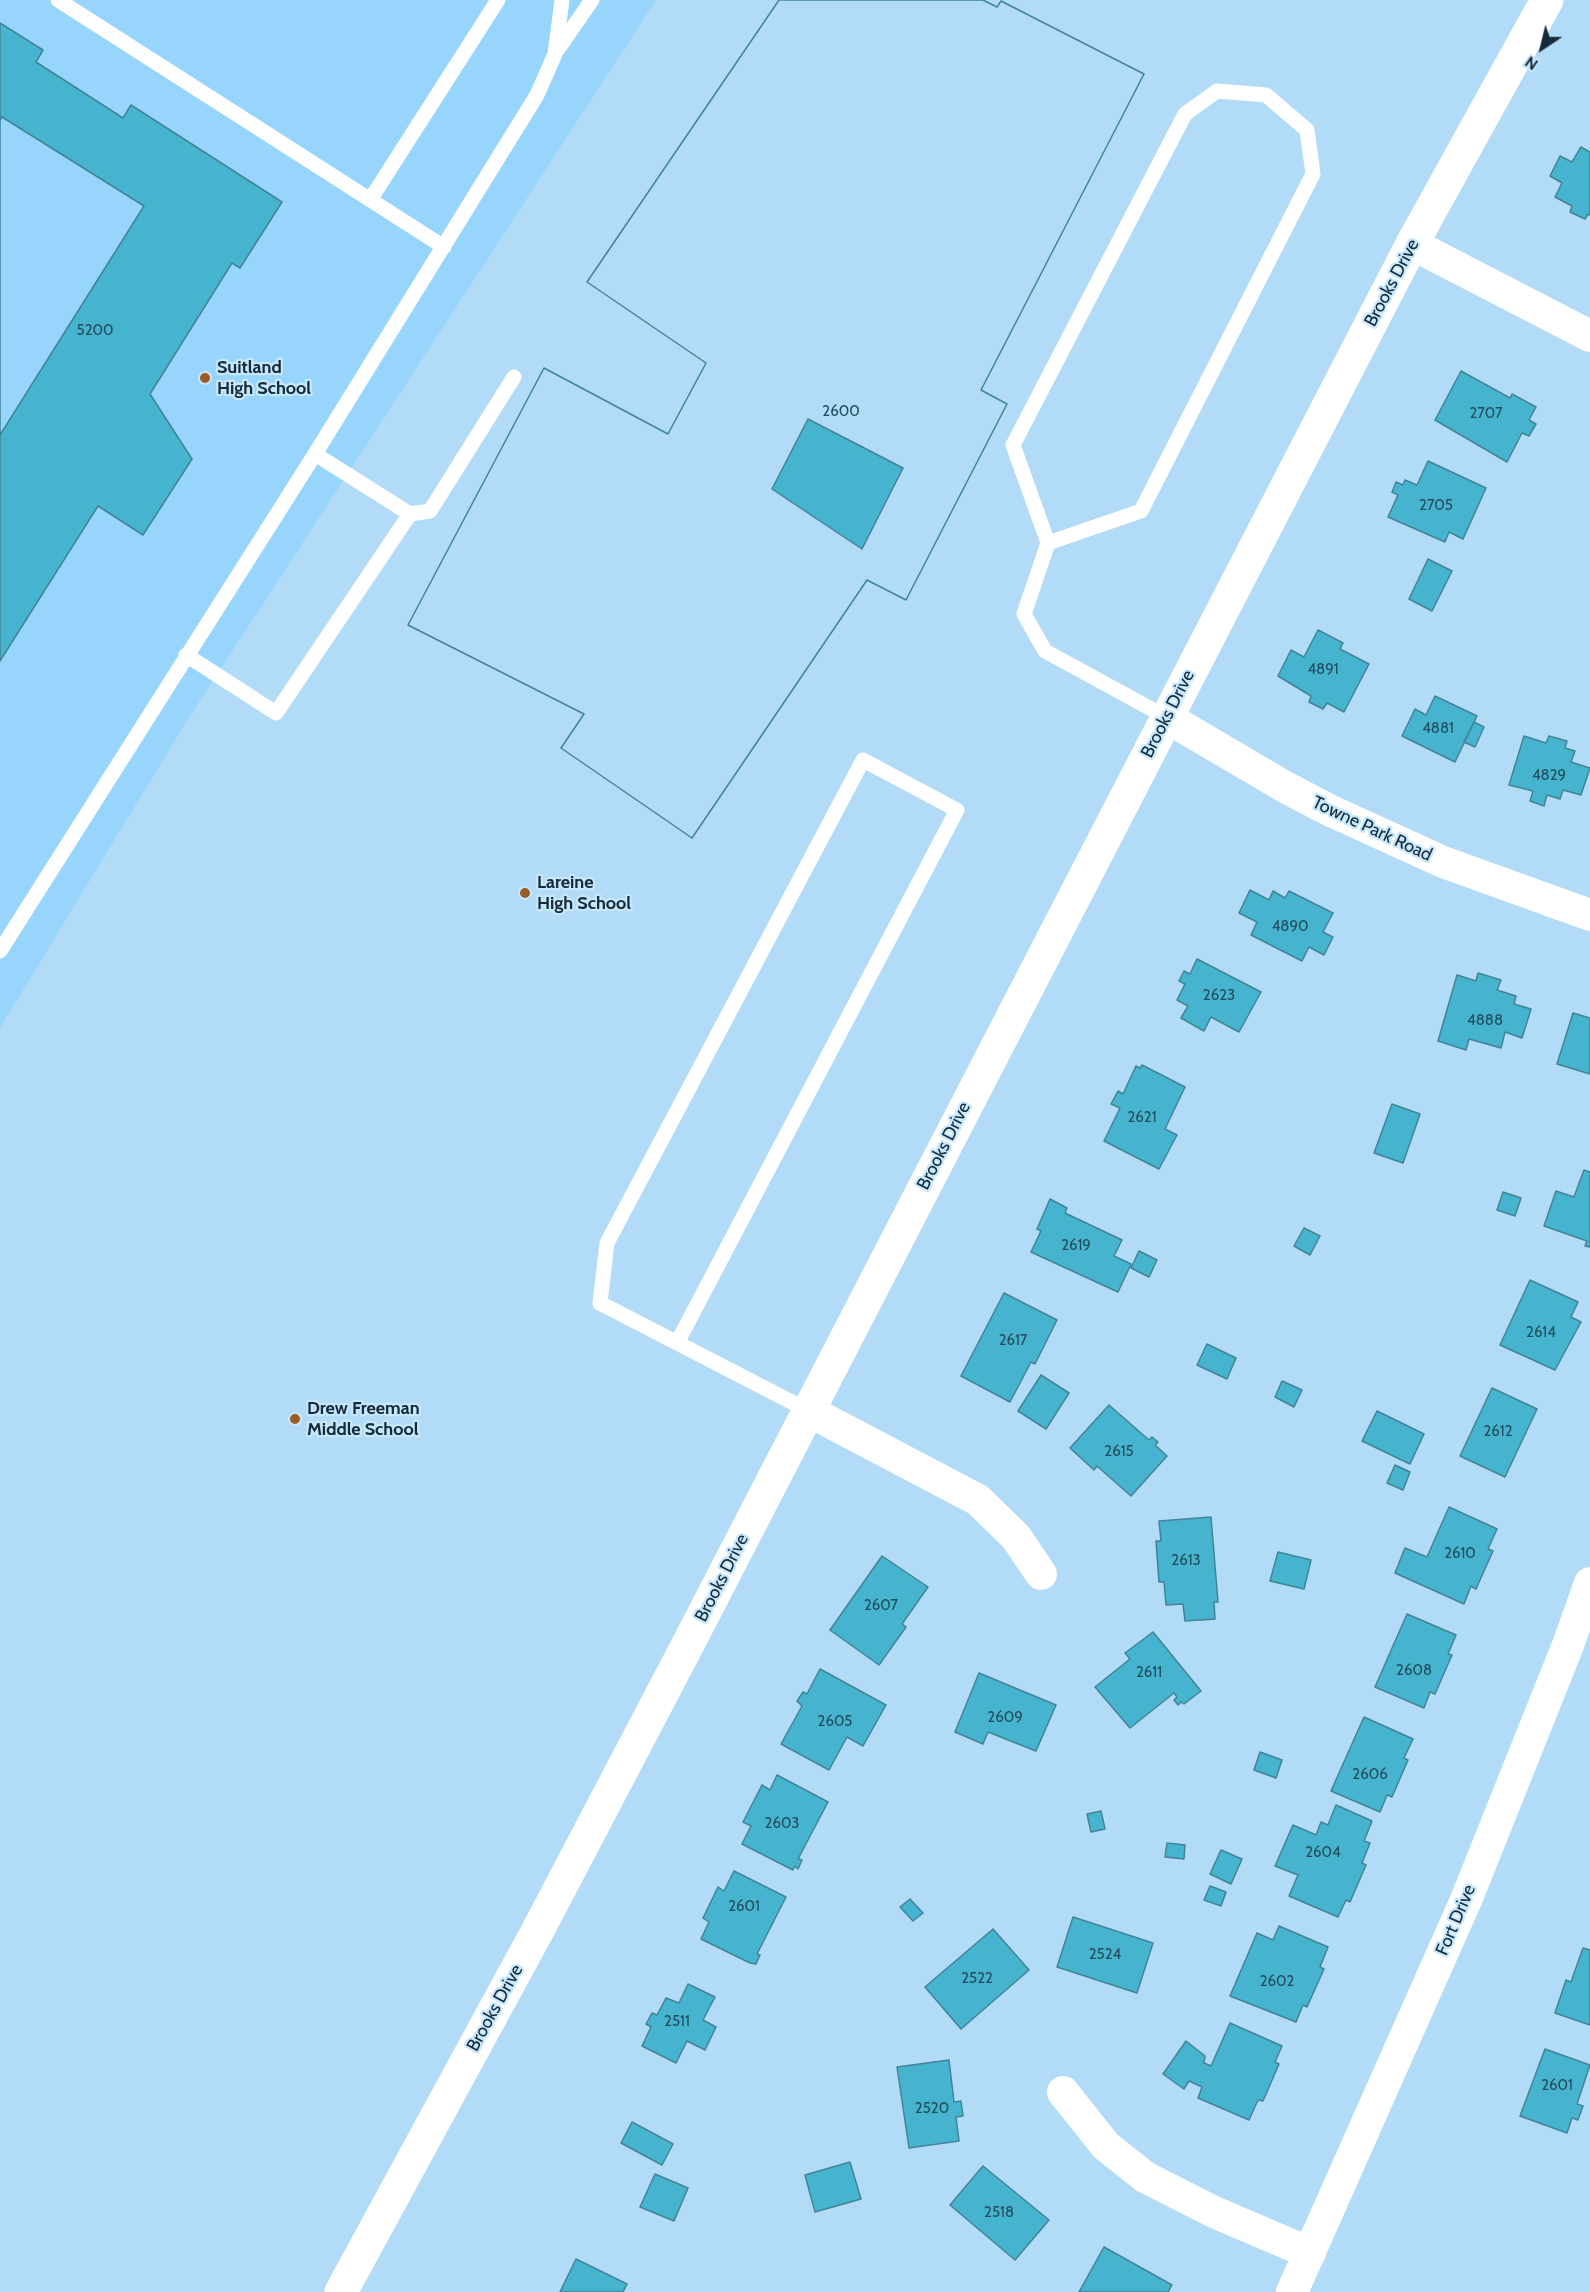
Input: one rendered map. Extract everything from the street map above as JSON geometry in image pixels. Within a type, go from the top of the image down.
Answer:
[{"type":"street","name":"Brooks Drive","points":[[341,2292],[543,1920],[686,1648],[807,1410],[1412,244],[1547,0]]},
{"type":"street","points":[[1412,244],[1590,336]]},
{"type":"street","name":"Towne Park Road","points":[[1166,717],[1285,787],[1329,810],[1443,862],[1590,915]]},
{"type":"street","points":[[807,1410],[978,1500],[1016,1537],[1041,1574]]},
{"type":"street","name":"Fort Drive","points":[[1292,2292],[1466,1899],[1569,1645],[1590,1583]]},
{"type":"street","points":[[1064,2092],[1106,2146],[1145,2177],[1214,2212],[1310,2253]]},
{"type":"lane","points":[[58,0],[444,247]]},
{"type":"lane","points":[[370,200],[498,0]]},
{"type":"lane","points":[[555,54],[562,0]]},
{"type":"lane","points":[[0,951],[444,247],[537,95],[555,54],[592,0]]},
{"type":"lane","points":[[1048,543],[1141,511],[1313,174],[1307,130],[1266,95],[1217,91],[1185,114],[1013,445],[1048,543],[1024,614],[1045,651],[1166,717]]},
{"type":"lane","points":[[315,454],[410,514],[430,511],[514,377]]},
{"type":"lane","points":[[186,655],[276,713],[410,514]]},
{"type":"lane","points":[[677,1343],[957,810],[863,760],[607,1244],[600,1303],[677,1343],[807,1410]]},
{"type":"shaded area","name":"Suitland High School","points":[[0,0],[656,0],[186,722],[0,1028]]},
{"type":"building","points":[[779,0],[983,0],[997,7],[1001,1],[1144,74],[981,390],[1007,404],[906,600],[867,580],[692,838],[561,748],[584,714],[408,625],[544,368],[668,434],[706,363],[587,282]],"holes":[[[808,419],[903,468],[862,549],[772,489]]]},
{"type":"building","points":[[779,0],[983,0],[997,7],[1001,1],[1144,74],[981,390],[1007,404],[906,600],[867,580],[692,838],[561,748],[584,714],[408,625],[544,368],[668,434],[706,363],[587,282]]},
{"type":"building","points":[[0,23],[43,50],[36,62],[123,118],[131,105],[282,202],[240,268],[232,263],[150,394],[192,459],[143,535],[98,506],[0,661]]},
{"type":"building","points":[[2,117],[144,206],[0,435],[0,120]]},
{"type":"building","points":[[1581,147],[1590,152],[1590,215],[1588,214],[1585,219],[1570,212],[1572,206],[1555,197],[1562,183],[1550,176],[1560,156],[1572,162]]},
{"type":"building","points":[[1461,371],[1510,398],[1512,394],[1536,407],[1529,420],[1536,424],[1529,436],[1522,433],[1507,462],[1435,420]]},
{"type":"building","points":[[1428,461],[1486,488],[1463,539],[1449,532],[1445,542],[1388,517],[1398,495],[1392,492],[1396,482],[1403,485],[1405,480],[1417,485]]},
{"type":"building","points":[[1428,559],[1452,571],[1432,611],[1409,599]]},
{"type":"building","points":[[1318,630],[1343,643],[1340,649],[1369,664],[1344,712],[1327,703],[1323,709],[1309,702],[1311,696],[1278,676],[1291,650],[1304,657]]},
{"type":"building","points":[[1435,696],[1477,716],[1455,762],[1402,736],[1415,709],[1426,715]]},
{"type":"building","points":[[1474,722],[1484,727],[1475,747],[1464,742]]},
{"type":"building","points":[[1524,736],[1546,743],[1549,736],[1567,741],[1565,748],[1575,751],[1571,762],[1590,768],[1581,795],[1563,790],[1560,799],[1547,795],[1544,806],[1530,801],[1533,791],[1509,785]]},
{"type":"building","points":[[1250,890],[1269,900],[1273,891],[1285,898],[1289,891],[1333,913],[1323,932],[1333,937],[1324,955],[1309,947],[1302,961],[1251,935],[1257,922],[1239,913]]},
{"type":"building","points":[[1197,959],[1261,992],[1239,1032],[1211,1017],[1204,1031],[1181,1018],[1188,1006],[1177,1000],[1185,984],[1179,981],[1184,971],[1190,974]]},
{"type":"building","points":[[1478,973],[1501,980],[1497,990],[1516,996],[1514,1004],[1531,1009],[1522,1038],[1505,1032],[1501,1048],[1469,1039],[1466,1050],[1438,1041],[1457,975],[1476,981]]},
{"type":"building","points":[[1573,1013],[1590,1018],[1590,1074],[1557,1064]]},
{"type":"building","points":[[1142,1065],[1185,1087],[1165,1129],[1177,1135],[1159,1169],[1104,1141],[1120,1108],[1111,1104],[1118,1091],[1123,1094],[1136,1066],[1140,1068]]},
{"type":"building","points":[[1392,1104],[1420,1114],[1403,1163],[1374,1153]]},
{"type":"building","points":[[1584,1170],[1590,1172],[1590,1247],[1585,1246],[1587,1241],[1544,1226],[1556,1191],[1574,1197]]},
{"type":"building","points":[[1503,1192],[1521,1198],[1515,1216],[1497,1210]]},
{"type":"building","points":[[1050,1199],[1067,1208],[1065,1213],[1122,1240],[1114,1256],[1131,1264],[1118,1292],[1031,1252],[1041,1231],[1037,1229]]},
{"type":"building","points":[[1304,1228],[1320,1236],[1310,1255],[1294,1246]]},
{"type":"building","points":[[1139,1251],[1157,1260],[1149,1277],[1131,1268]]},
{"type":"building","points":[[1530,1280],[1578,1302],[1571,1317],[1581,1322],[1555,1370],[1500,1345]]},
{"type":"building","points":[[1004,1293],[1057,1320],[1035,1364],[1031,1362],[1010,1402],[961,1376]]},
{"type":"building","points":[[1207,1344],[1236,1358],[1227,1379],[1197,1365]]},
{"type":"building","points":[[1041,1375],[1069,1393],[1046,1429],[1018,1411]]},
{"type":"building","points":[[1282,1381],[1302,1390],[1294,1407],[1275,1397]]},
{"type":"building","points":[[1492,1388],[1537,1409],[1505,1477],[1460,1456]]},
{"type":"building","points":[[1109,1405],[1149,1440],[1152,1437],[1158,1442],[1155,1445],[1167,1456],[1131,1496],[1097,1466],[1094,1470],[1070,1448]]},
{"type":"building","points":[[1377,1411],[1424,1434],[1410,1464],[1362,1441]]},
{"type":"building","points":[[1395,1465],[1410,1472],[1403,1490],[1387,1483]]},
{"type":"building","points":[[1449,1507],[1497,1529],[1488,1549],[1493,1551],[1476,1589],[1471,1586],[1464,1604],[1395,1573],[1405,1548],[1427,1557]]},
{"type":"building","points":[[1211,1517],[1218,1602],[1214,1602],[1215,1619],[1185,1621],[1183,1604],[1166,1605],[1164,1582],[1159,1582],[1156,1541],[1161,1541],[1159,1521]]},
{"type":"building","points":[[1278,1552],[1311,1560],[1304,1589],[1270,1581]]},
{"type":"building","points":[[882,1556],[928,1587],[902,1624],[906,1627],[879,1665],[830,1630]]},
{"type":"building","points":[[1407,1614],[1456,1635],[1448,1654],[1452,1655],[1435,1694],[1430,1692],[1424,1708],[1375,1687]]},
{"type":"building","points":[[1153,1632],[1201,1691],[1184,1704],[1181,1702],[1178,1705],[1174,1700],[1177,1697],[1174,1693],[1130,1728],[1095,1687],[1130,1659],[1125,1653]]},
{"type":"building","points":[[820,1669],[886,1705],[863,1746],[847,1737],[829,1770],[781,1744],[802,1706],[797,1701],[803,1692],[807,1694]]},
{"type":"building","points":[[979,1673],[1056,1705],[1036,1751],[988,1732],[983,1744],[955,1732]]},
{"type":"building","points":[[1364,1717],[1413,1739],[1404,1758],[1408,1760],[1392,1797],[1387,1795],[1380,1812],[1331,1791]]},
{"type":"building","points":[[1260,1752],[1282,1760],[1276,1778],[1254,1770]]},
{"type":"building","points":[[777,1775],[828,1802],[798,1859],[802,1860],[798,1869],[795,1866],[793,1870],[742,1844],[751,1826],[743,1822],[762,1785],[770,1790]]},
{"type":"building","points":[[1336,1805],[1372,1821],[1364,1841],[1370,1843],[1362,1863],[1366,1865],[1350,1902],[1346,1900],[1338,1917],[1289,1896],[1298,1875],[1275,1866],[1293,1825],[1316,1835],[1321,1822],[1328,1825]]},
{"type":"building","points":[[1101,1811],[1105,1829],[1091,1832],[1087,1814]]},
{"type":"building","points":[[1167,1843],[1185,1845],[1184,1859],[1165,1857]]},
{"type":"building","points":[[1221,1850],[1242,1859],[1231,1884],[1210,1874]]},
{"type":"building","points":[[734,1871],[786,1897],[757,1954],[760,1955],[756,1964],[701,1939],[709,1922],[703,1918],[718,1887],[724,1891]]},
{"type":"building","points":[[1210,1886],[1226,1892],[1221,1906],[1204,1900]]},
{"type":"building","points":[[910,1899],[923,1913],[913,1921],[900,1907]]},
{"type":"building","points":[[1073,1917],[1153,1943],[1137,1993],[1057,1967]]},
{"type":"building","points":[[1279,1926],[1328,1947],[1320,1967],[1324,1969],[1307,2007],[1303,2005],[1296,2022],[1230,1996],[1257,1933],[1273,1940]]},
{"type":"building","points":[[993,1929],[1029,1970],[961,2029],[925,1987]]},
{"type":"building","points":[[1583,1948],[1590,1950],[1590,2025],[1555,2013],[1566,1980],[1571,1982]]},
{"type":"building","points":[[688,1984],[715,1997],[703,2020],[716,2027],[705,2050],[687,2041],[676,2063],[642,2046],[651,2027],[646,2024],[652,2013],[657,2015],[666,1998],[679,2003]]},
{"type":"building","points":[[1230,2023],[1282,2046],[1275,2062],[1279,2064],[1263,2101],[1258,2100],[1249,2120],[1198,2098],[1202,2087],[1189,2081],[1184,2089],[1163,2074],[1186,2041],[1205,2056],[1204,2063],[1211,2066]]},
{"type":"building","points":[[1545,2049],[1590,2065],[1577,2104],[1583,2106],[1578,2120],[1572,2118],[1567,2133],[1520,2116]]},
{"type":"building","points":[[949,2060],[954,2102],[961,2101],[963,2116],[956,2117],[959,2141],[909,2148],[897,2067]]},
{"type":"building","points":[[632,2122],[673,2144],[662,2165],[621,2143]]},
{"type":"building","points":[[850,2162],[861,2199],[815,2212],[805,2175]]},
{"type":"building","points":[[983,2166],[1049,2220],[1015,2260],[950,2205]]},
{"type":"building","points":[[655,2174],[688,2188],[674,2221],[640,2207]]},
{"type":"building","points":[[1104,2247],[1172,2285],[1168,2292],[1079,2292]]},
{"type":"building","points":[[576,2259],[627,2284],[623,2292],[560,2292]]},
{"type":"place","name":"Suitland High School","points":[[205,378]]},
{"type":"place","name":"Lareine High School","points":[[525,893]]},
{"type":"place","name":"Drew Freeman Middle School","points":[[295,1419]]}]
